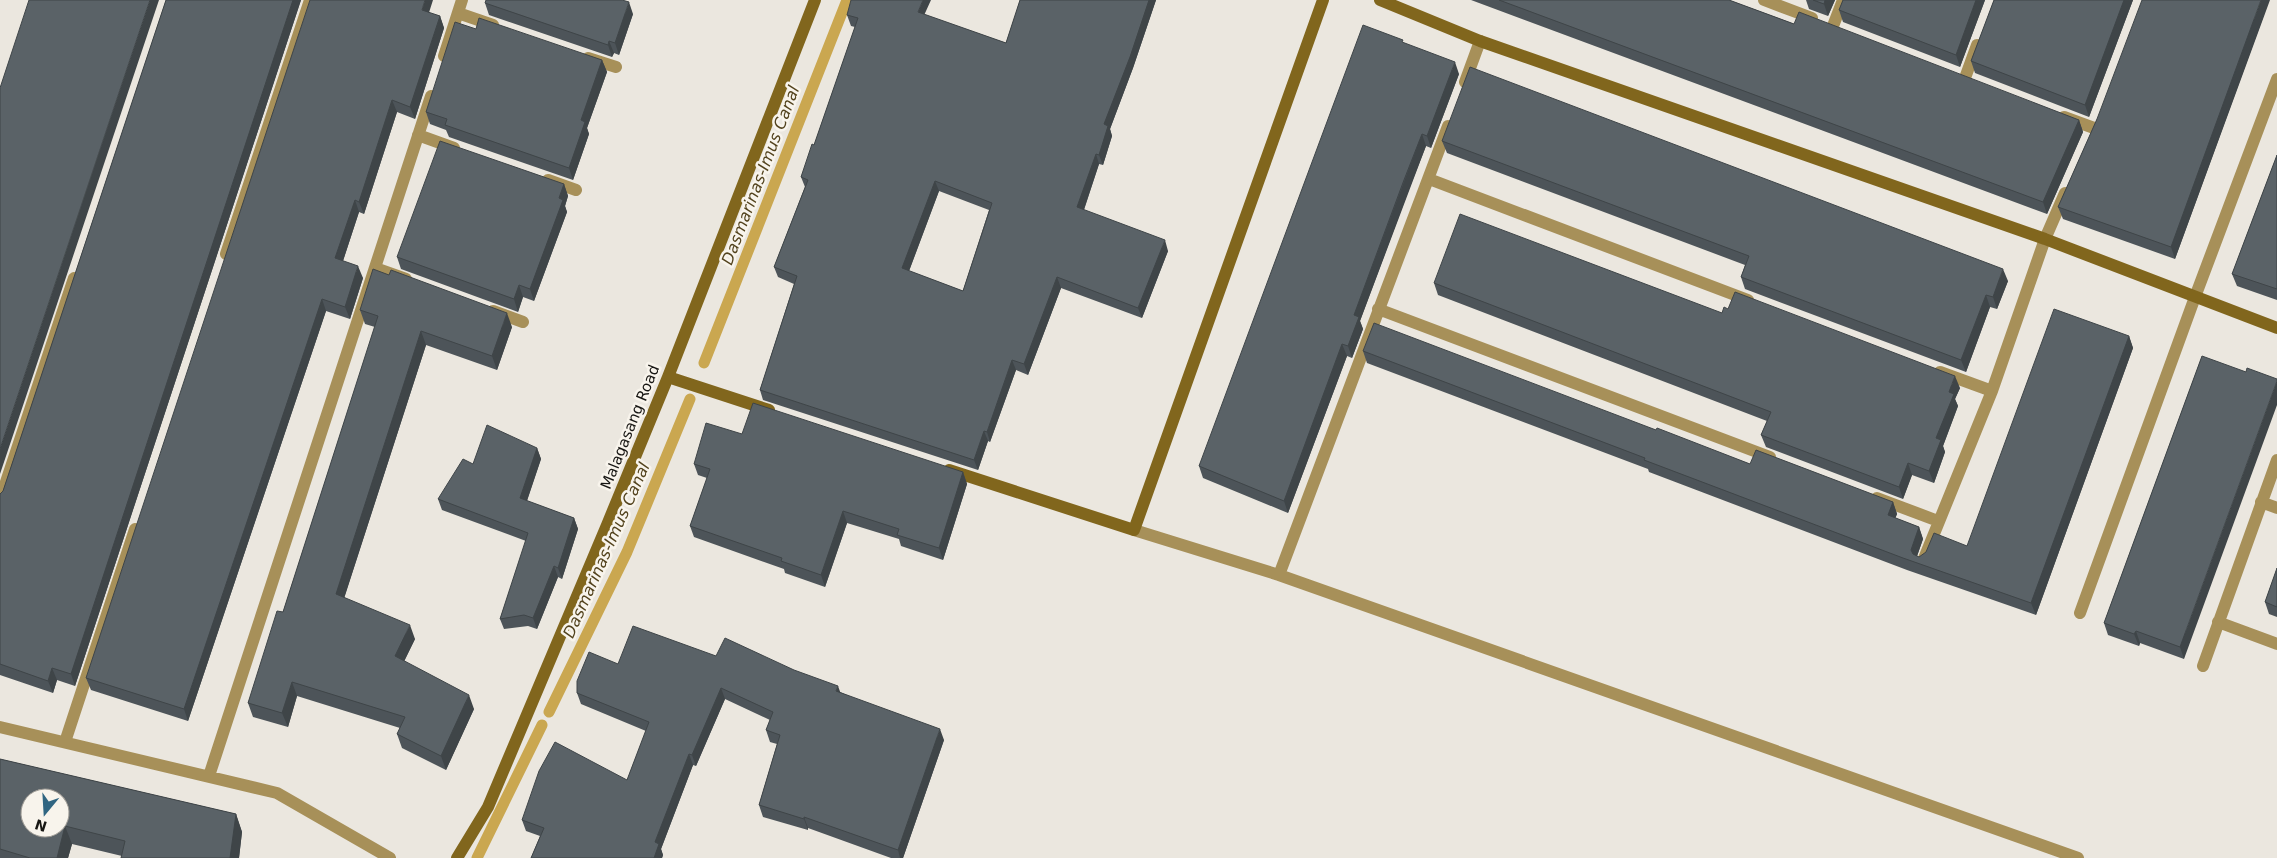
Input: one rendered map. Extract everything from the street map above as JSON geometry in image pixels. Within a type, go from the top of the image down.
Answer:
[{"type":"street","points":[[222,267],[310,0]]},
{"type":"street","points":[[209,776],[462,0]]},
{"type":"street","name":"Malagasang Road","points":[[457,858],[488,807],[668,376],[815,0]]},
{"type":"street","points":[[1134,530],[1323,0]]},
{"type":"street","points":[[1380,0],[1480,41],[2045,239],[2277,328]]},
{"type":"street","points":[[1764,0],[1837,28],[1843,0]]},
{"type":"street","points":[[458,13],[504,29]]},
{"type":"street","points":[[1965,78],[1981,35]]},
{"type":"street","points":[[1460,96],[1480,41]]},
{"type":"street","points":[[579,55],[616,68]]},
{"type":"street","points":[[2080,614],[2195,297],[2277,79]]},
{"type":"street","points":[[2048,110],[2094,128]]},
{"type":"street","points":[[1279,576],[1378,308],[1453,115]]},
{"type":"street","points":[[418,135],[465,152]]},
{"type":"street","points":[[539,177],[576,190]]},
{"type":"street","points":[[1428,179],[1761,304]]},
{"type":"street","points":[[1923,561],[1992,391],[2045,239],[2071,180]]},
{"type":"street","points":[[375,268],[422,285]]},
{"type":"street","points":[[0,500],[77,270]]},
{"type":"street","points":[[477,305],[523,322]]},
{"type":"street","points":[[1378,308],[1779,461]]},
{"type":"street","points":[[1927,367],[1992,391]]},
{"type":"street","points":[[668,376],[780,414]]},
{"type":"street","points":[[2203,666],[2277,460]]},
{"type":"street","points":[[937,466],[1279,576],[2078,858]]},
{"type":"street","points":[[1863,493],[1938,521]]},
{"type":"street","points":[[2261,502],[2277,508]]},
{"type":"street","points":[[65,742],[139,518]]},
{"type":"street","points":[[2218,622],[2277,644]]},
{"type":"street","points":[[0,727],[277,793],[390,858]]},
{"type":"building","points":[[29,0],[150,0],[0,449],[0,88]]},
{"type":"building","points":[[166,0],[293,0],[71,674],[52,668],[48,681],[0,664],[0,494],[3,491]]},
{"type":"building","points":[[310,0],[425,0],[422,10],[440,16],[410,107],[392,100],[359,202],[355,200],[335,258],[358,266],[345,307],[322,299],[184,709],[86,678]]},
{"type":"building","points":[[486,0],[622,0],[629,2],[615,43],[609,41],[608,45],[485,3]]},
{"type":"building","points":[[851,0],[923,0],[918,12],[1006,43],[1020,0],[1149,0],[1130,57],[1104,124],[1108,126],[1099,155],[1096,154],[1077,207],[1165,240],[1138,308],[1057,277],[1024,364],[1012,360],[987,432],[984,431],[974,460],[760,390],[797,276],[774,267],[808,180],[801,177],[858,18],[847,15]],"holes":[[[935,181],[992,203],[963,291],[902,268]]]},
{"type":"building","points":[[1499,0],[1729,0],[1794,24],[1799,12],[2079,120],[2043,202]]},
{"type":"building","points":[[1813,0],[1825,0],[1824,4]]},
{"type":"building","points":[[1843,0],[1976,0],[1956,55],[1839,10]]},
{"type":"building","points":[[1994,0],[2124,0],[2085,105],[1971,61]]},
{"type":"building","points":[[2142,0],[2261,0],[2171,247],[2058,207],[2097,119]]},
{"type":"building","points":[[479,18],[602,60],[581,120],[585,122],[569,168],[445,125],[447,119],[426,112],[455,22],[476,29]]},
{"type":"building","points":[[1363,25],[1455,62],[1427,136],[1422,134],[1404,180],[1354,315],[1359,317],[1348,346],[1342,344],[1284,501],[1199,466]]},
{"type":"building","points":[[1470,67],[2003,269],[1993,297],[1986,295],[1961,360],[1741,277],[1749,256],[1442,141]]},
{"type":"building","points":[[440,141],[564,184],[559,198],[563,200],[530,289],[519,285],[514,299],[397,257]]},
{"type":"building","points":[[2277,155],[2277,289],[2232,274]]},
{"type":"building","points":[[1460,214],[1722,313],[1724,307],[1728,309],[1735,292],[1955,376],[1949,392],[1954,394],[1936,438],[1941,440],[1929,471],[1908,463],[1899,487],[1761,435],[1771,412],[1434,283]]},
{"type":"building","points":[[373,269],[389,275],[391,270],[507,313],[492,356],[421,331],[336,594],[410,625],[395,656],[469,695],[441,756],[397,734],[405,717],[292,682],[282,713],[248,703],[277,611],[283,612],[378,316],[360,310]]},
{"type":"building","points":[[2054,309],[2129,336],[2031,603],[1903,558],[1363,351],[1374,323],[1750,464],[1756,450],[1893,502],[1888,515],[1919,527],[1911,550],[1913,554],[1919,557],[1926,552],[1934,533],[1967,546]]},
{"type":"building","points":[[2202,356],[2246,372],[2247,368],[2277,379],[2277,381],[2180,647],[2136,631],[2134,634],[2104,623]]},
{"type":"building","points":[[753,403],[963,472],[939,548],[897,535],[899,529],[843,511],[821,575],[781,561],[782,558],[690,526],[710,469],[694,464],[706,423],[742,434]]},
{"type":"building","points":[[487,425],[537,448],[520,498],[574,518],[558,568],[554,566],[533,618],[524,615],[500,619],[528,533],[438,499],[463,459],[473,464]]},
{"type":"building","points":[[2277,568],[2277,607],[2265,602]]},
{"type":"building","points":[[633,626],[716,656],[725,638],[794,670],[838,686],[836,691],[940,729],[898,850],[804,817],[804,819],[759,805],[780,735],[766,730],[773,712],[721,688],[692,755],[689,754],[655,842],[659,844],[654,858],[531,858],[544,828],[522,820],[539,771],[555,742],[627,780],[649,722],[577,693],[577,681],[589,652],[618,664]]},
{"type":"building","points":[[0,759],[236,814],[230,858],[121,858],[125,841],[70,827],[70,788],[20,788],[20,838],[62,838],[57,858],[30,858],[0,849]]},
{"type":"waterway","name":"Dasmarinas-Imus Canal","points":[[704,363],[847,0]]},
{"type":"waterway","name":"Dasmarinas-Imus Canal","points":[[549,712],[627,552],[690,399]]},
{"type":"waterway","name":"Dasmarinas-Imus Canal","points":[[477,858],[542,725]]}]
